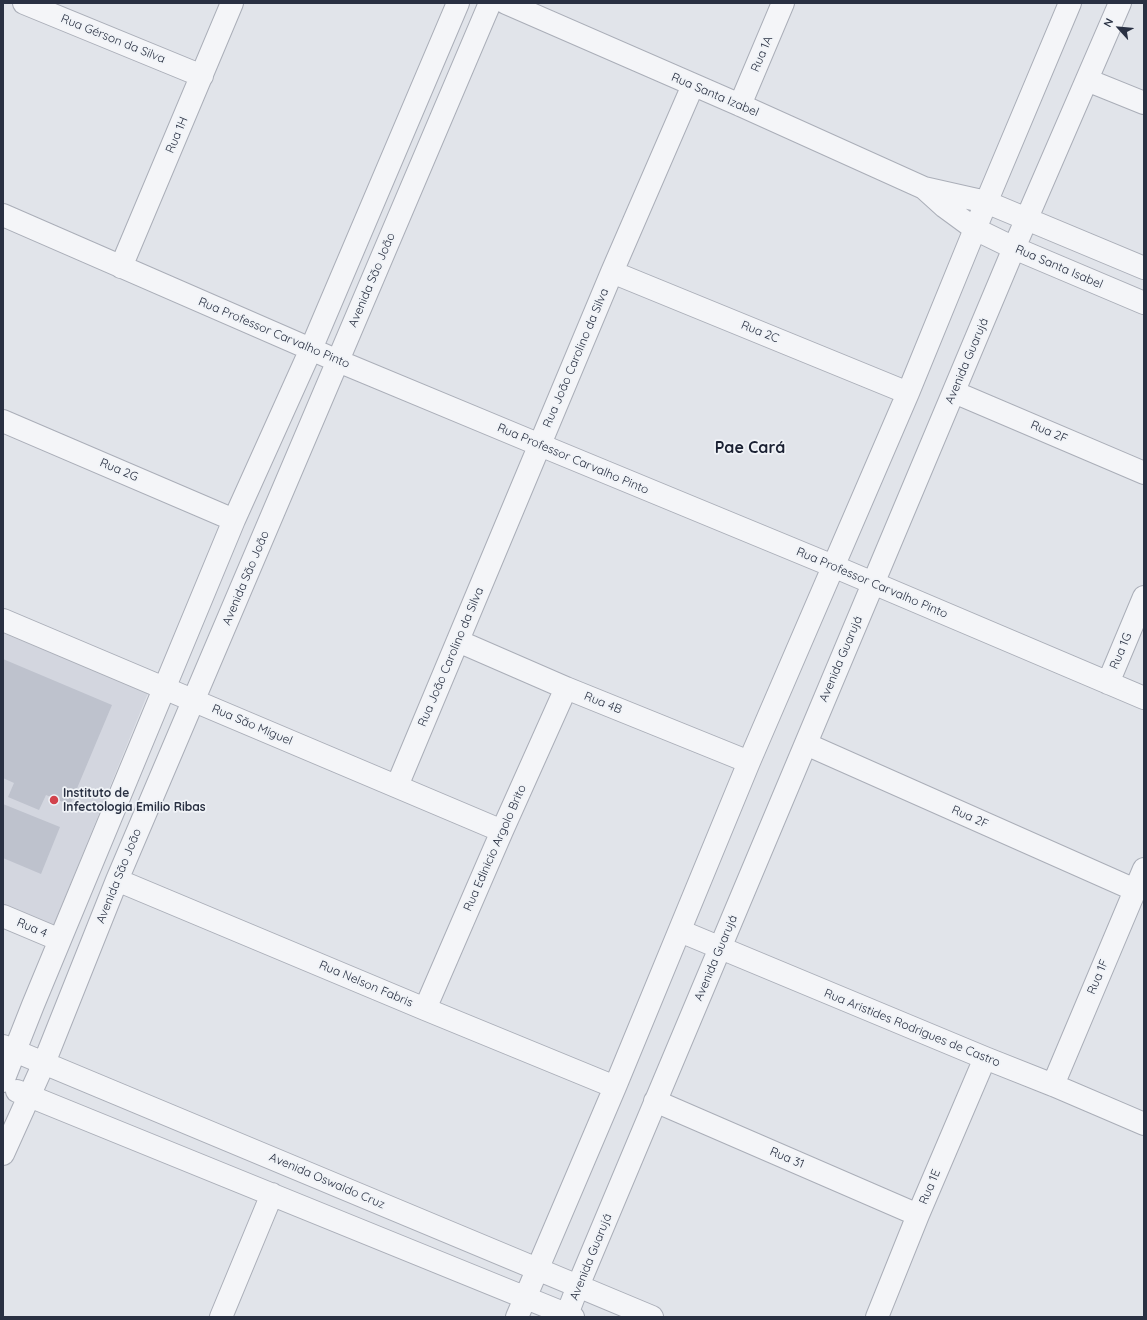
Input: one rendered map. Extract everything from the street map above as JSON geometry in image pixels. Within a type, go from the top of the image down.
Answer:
[{"type":"street","name":"Rua Gérson da Silva","points":[[24,3],[202,76]]},
{"type":"street","name":"Rua 1H","points":[[121,267],[232,3]]},
{"type":"street","points":[[3,1081],[9,1048],[60,940],[234,520],[311,349],[458,3]]},
{"type":"street","name":"Avenida São João","points":[[3,1154],[44,1063],[117,880],[490,3]]},
{"type":"street","name":"Rua Santa Izabel","points":[[506,3],[740,105],[924,188],[986,202]]},
{"type":"street","name":"Rua 1A","points":[[740,105],[783,3]]},
{"type":"street","points":[[521,1307],[615,1087],[749,762],[908,394],[986,202],[1070,3]]},
{"type":"street","name":"Avenida Guarujá","points":[[569,1316],[578,1286],[873,583],[1014,248],[1120,3]]},
{"type":"street","points":[[1087,80],[1144,103]]},
{"type":"street","name":"Rua João Carolino da Silva","points":[[397,786],[612,272],[694,85]]},
{"type":"street","name":"Rua Santa Izabel","points":[[924,188],[945,207],[975,229]]},
{"type":"street","points":[[986,202],[1144,268]]},
{"type":"street","name":"Rua Professor Carvalho Pinto","points":[[3,215],[338,361],[540,446],[833,566],[1144,698]]},
{"type":"street","name":"Rua Santa Isabel","points":[[975,229],[1014,248],[1144,303]]},
{"type":"street","name":"Rua 2C","points":[[612,272],[908,394]]},
{"type":"street","name":"Rua 2F","points":[[954,392],[1144,473]]},
{"type":"street","name":"Rua 2G","points":[[3,421],[234,520]]},
{"type":"street","name":"Rua 1G","points":[[1108,683],[1144,597]]},
{"type":"street","name":"Rua São Miguel","points":[[3,620],[502,831]]},
{"type":"street","name":"Rua 4B","points":[[458,641],[566,688],[749,762]]},
{"type":"street","name":"Rua Edinicio Argolo Brito","points":[[425,1009],[566,688]]},
{"type":"street","name":"Rua 2F","points":[[806,744],[1135,890]]},
{"type":"street","name":"Rua 1F","points":[[1053,1085],[1144,869]]},
{"type":"street","name":"Rua Nelson Fabris","points":[[117,880],[615,1087]]},
{"type":"street","name":"Rua 4","points":[[3,916],[60,940]]},
{"type":"street","name":"Rua Aristides Rodrigues de Castro","points":[[680,931],[1144,1124]]},
{"type":"street","name":"Avenida Oswaldo Cruz","points":[[9,1048],[652,1317]]},
{"type":"street","name":"Rua 1E","points":[[877,1317],[918,1215],[985,1058]]},
{"type":"street","points":[[3,1084],[29,1096],[272,1194],[521,1307],[569,1316]]},
{"type":"street","name":"Rua 31","points":[[656,1101],[918,1215]]},
{"type":"street","points":[[221,1317],[272,1194]]},
{"type":"shaded area","name":"Instituto de Infectologia Emilio Ribas","points":[[3,633],[148,693],[53,927],[3,906]]},
{"type":"building","points":[[3,659],[112,705],[70,805],[46,795],[39,810],[8,797],[14,783],[3,778]]},
{"type":"building","points":[[3,804],[60,827],[41,874],[3,858]]},
{"type":"place","name":"Instituto de Infectologia Emilio Ribas","points":[[54,800]]},
{"type":"district","name":"Pae Cará","points":[[750,448]]}]
